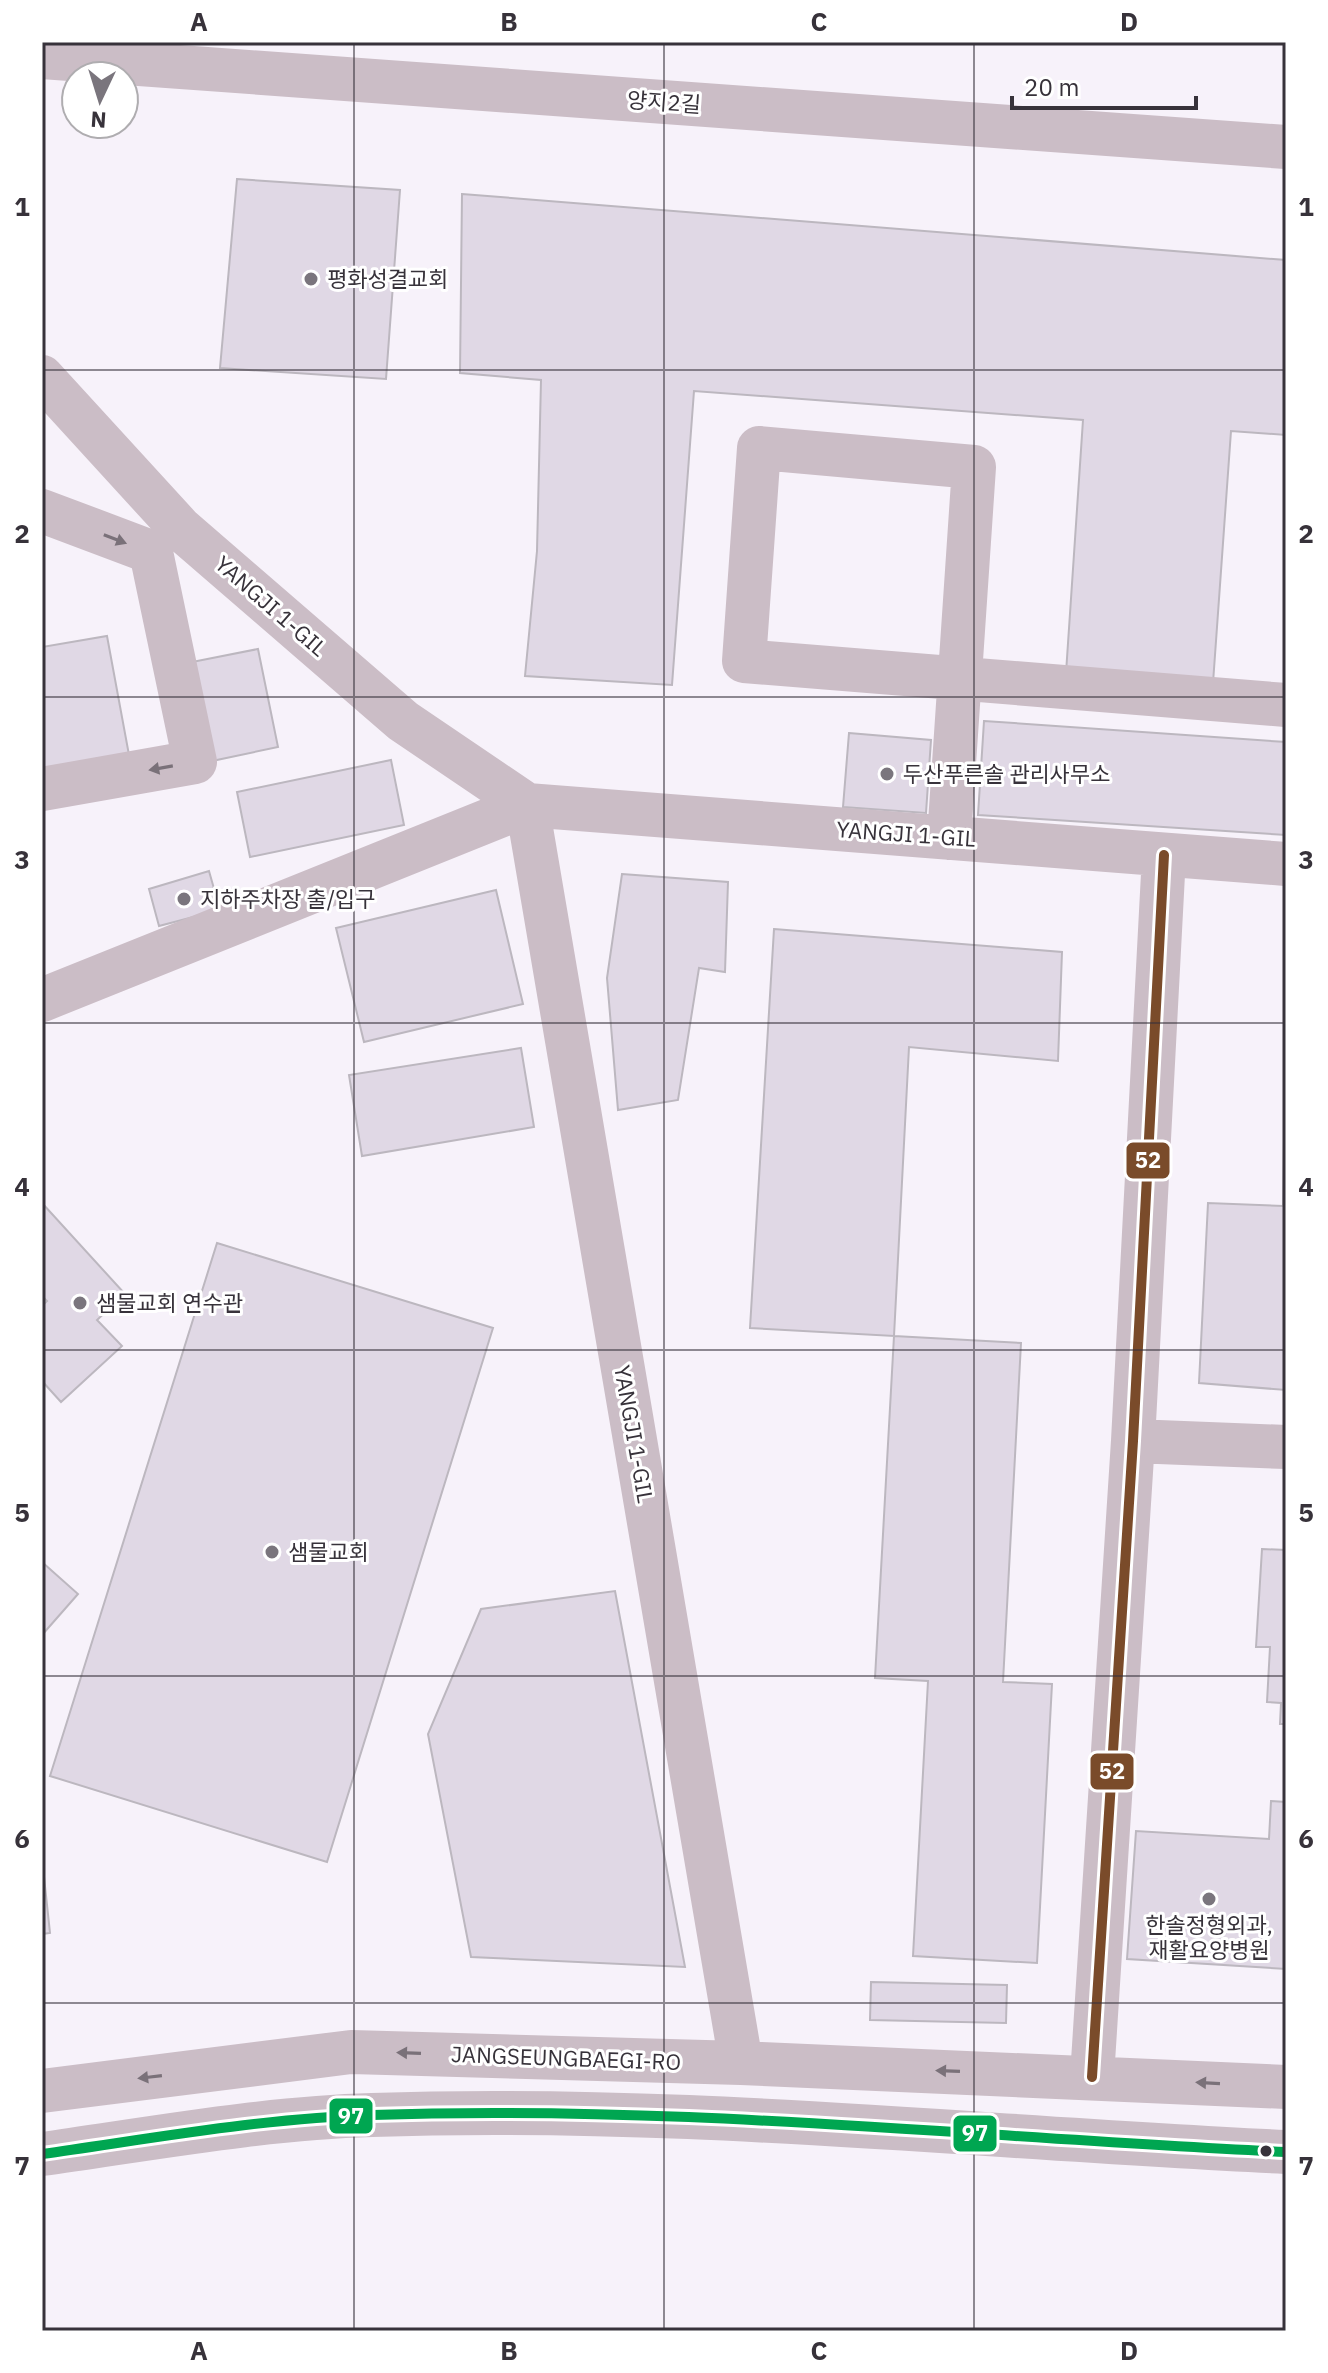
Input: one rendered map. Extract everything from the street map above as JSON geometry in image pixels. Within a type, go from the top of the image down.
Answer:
[{"type":"street","name":"양지2길","points":[[42,57],[1286,147]]},
{"type":"street","name":"YANGJI 1-GIL","points":[[42,377],[181,529],[403,721],[527,805],[741,2063]]},
{"type":"street","points":[[949,838],[957,678],[974,467],[759,448],[744,661],[957,678],[1286,705]]},
{"type":"street","points":[[42,511],[151,552],[195,762],[42,789]]},
{"type":"street","name":"YANGJI 1-GIL","points":[[42,1000],[527,805],[1286,864]]},
{"type":"street","points":[[1092,2077],[1133,1441],[1164,855]]},
{"type":"street","points":[[1133,1441],[1286,1447]]},
{"type":"street","name":"JANGSEUNGBAEGI-RO","points":[[42,2091],[351,2052],[741,2063],[1286,2087]]},
{"type":"street","points":[[42,2154],[175,2135],[369,2115],[548,2113],[1286,2152]]},
{"type":"building","name":"평화성결교회","points":[[237,179],[400,190],[386,379],[220,368]]},
{"type":"building","points":[[462,194],[1286,260],[1286,435],[1231,431],[1213,683],[1066,673],[1083,420],[694,391],[672,685],[525,676],[537,551],[541,380],[460,373]]},
{"type":"building","points":[[107,636],[129,755],[42,771],[42,647]]},
{"type":"building","points":[[258,649],[278,747],[212,761],[192,662]]},
{"type":"building","points":[[984,721],[1286,742],[1286,835],[978,815]]},
{"type":"building","name":"두산푸른솔 관리사무소","points":[[849,733],[931,740],[926,813],[843,807]]},
{"type":"building","points":[[391,760],[404,825],[250,857],[237,792]]},
{"type":"building","name":"지하주차장 출/입구","points":[[209,871],[220,910],[159,926],[149,889]]},
{"type":"building","points":[[622,874],[728,882],[725,972],[699,968],[678,1100],[618,1110],[607,978]]},
{"type":"building","points":[[496,890],[523,1004],[364,1042],[336,928]]},
{"type":"building","points":[[774,929],[1062,952],[1058,1061],[909,1047],[894,1336],[750,1328]]},
{"type":"building","points":[[521,1048],[534,1127],[362,1156],[349,1075]]},
{"type":"building","points":[[1284,1141],[1286,1390],[1199,1383],[1208,1203],[1283,1206]]},
{"type":"building","name":"샘물교회 연수관","points":[[42,1203],[125,1294],[97,1320],[122,1346],[61,1402],[42,1381],[42,1306],[47,1301],[42,1296]]},
{"type":"building","name":"샘물교회","points":[[217,1243],[493,1328],[327,1862],[50,1776]]},
{"type":"building","points":[[894,1336],[1021,1343],[1003,1682],[1052,1684],[1037,1963],[913,1956],[928,1681],[875,1678]]},
{"type":"building","points":[[1262,1549],[1286,1550],[1286,1724],[1280,1724],[1281,1703],[1267,1702],[1270,1647],[1256,1647]]},
{"type":"building","points":[[42,1562],[78,1594],[42,1635]]},
{"type":"building","points":[[615,1591],[685,1967],[471,1957],[428,1734],[481,1609]]},
{"type":"building","name":"한솔정형외과, 재활요양병원","points":[[1271,1801],[1286,1802],[1286,1969],[1127,1959],[1136,1831],[1269,1839]]},
{"type":"building","points":[[42,1858],[50,1933],[42,1934]]},
{"type":"building","points":[[871,1982],[1007,1985],[1006,2023],[870,2020]]},
{"type":"transit line","name":"52","points":[[1092,2077],[1133,1441],[1164,855]]},
{"type":"transit line","name":"97","points":[[42,2154],[290,2120],[486,2113],[715,2118],[1286,2152]]},
{"type":"place","name":"평화성결교회","points":[[311,279]]},
{"type":"place","name":"두산푸른솔 관리사무소","points":[[887,774]]},
{"type":"place","name":"지하주차장 출/입구","points":[[184,899]]},
{"type":"place","name":"샘물교회 연수관","points":[[80,1303]]},
{"type":"place","name":"샘물교회","points":[[272,1552]]},
{"type":"place","name":"한솔정형외과, 재활요양병원","points":[[1209,1899]]}]
